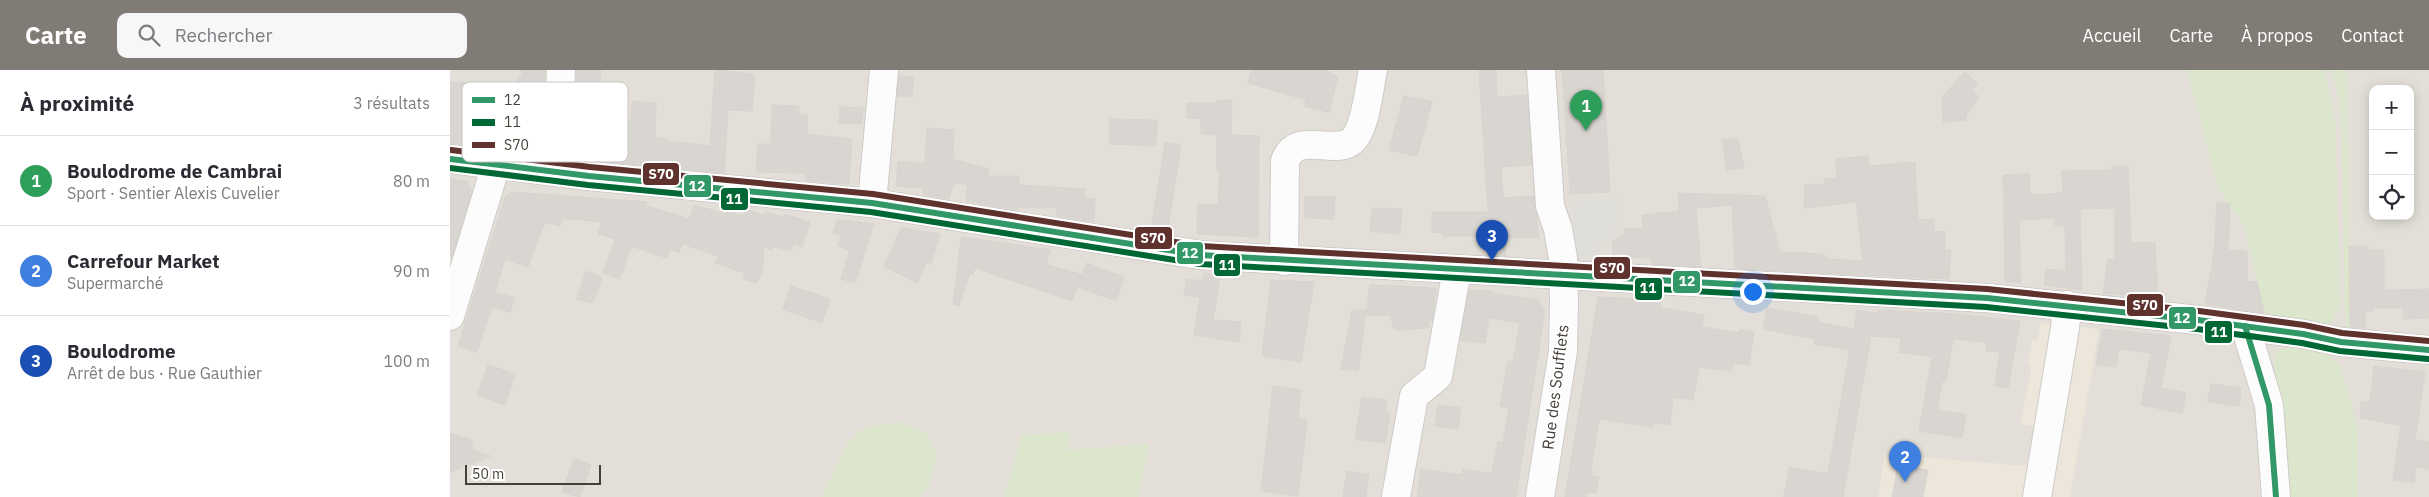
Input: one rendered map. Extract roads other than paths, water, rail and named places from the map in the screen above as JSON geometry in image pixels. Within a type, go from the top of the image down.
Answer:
[{"type":"street","points":[[872,203],[884,70]]},
{"type":"street","points":[[1284,261],[1285,161],[1288,152],[1296,147],[1322,144],[1344,146],[1352,141],[1361,124],[1373,70]]},
{"type":"street","name":"Rue des Soufflets","points":[[1540,497],[1563,351],[1564,276],[1558,229],[1550,206],[1541,70]]},
{"type":"street","points":[[473,162],[872,203],[1200,255],[1964,296],[2067,305],[2246,326],[2341,342],[2429,350]]},
{"type":"street","points":[[557,162],[557,171]]},
{"type":"street","points":[[450,316],[496,165]]},
{"type":"street","points":[[1396,497],[1414,396],[1438,376],[1457,270]]},
{"type":"street","points":[[2037,497],[2065,328],[2067,305]]},
{"type":"street","points":[[2246,326],[2269,405],[2276,497]]},
{"type":"place","name":"Boulodrome de Cambrai","points":[[1586,131]]},
{"type":"place","name":"Boulodrome","points":[[1492,261]]},
{"type":"place","name":"Carrefour Market","points":[[1905,482]]}]
